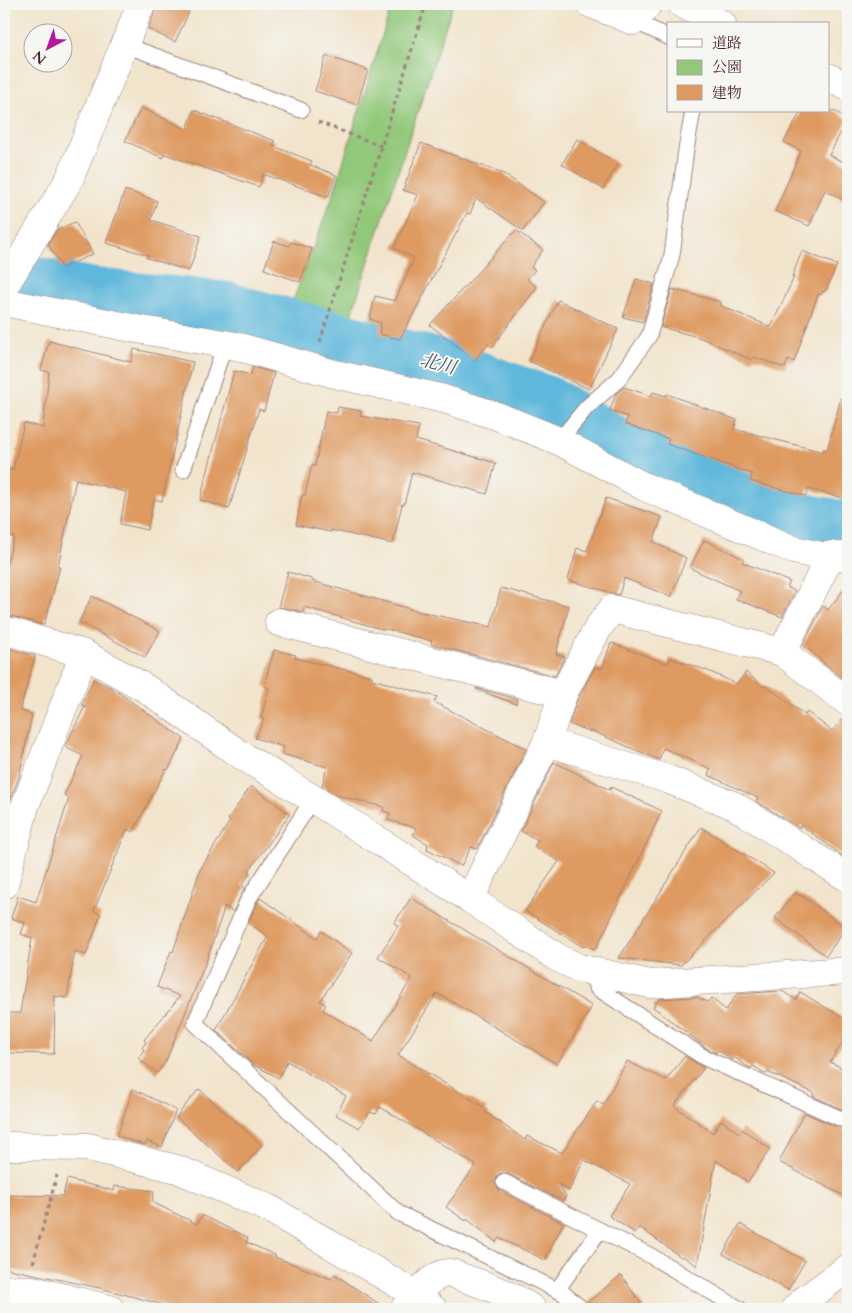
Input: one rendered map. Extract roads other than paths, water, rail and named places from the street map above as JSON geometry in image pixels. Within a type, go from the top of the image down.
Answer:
[{"type":"street","points":[[4,287],[12,256],[69,180],[141,4]]},
{"type":"street","points":[[590,4],[641,13]]},
{"type":"street","points":[[682,4],[718,22]]},
{"type":"street","points":[[830,78],[848,87]]},
{"type":"street","points":[[4,302],[137,329],[225,344],[444,399],[560,439],[646,487],[794,550],[821,556],[840,556]]},
{"type":"street","points":[[782,652],[840,556]]},
{"type":"street","points":[[470,899],[547,742],[563,694],[598,628],[612,609],[782,652],[848,702]]},
{"type":"street","points":[[279,622],[563,694]]},
{"type":"street","points":[[4,631],[84,654],[145,688],[238,753],[470,899],[558,958],[579,968],[650,984],[848,971]]},
{"type":"street","points":[[4,885],[14,810],[84,654]]},
{"type":"street","points":[[547,742],[667,779],[735,806],[848,878]]},
{"type":"street","points":[[4,1146],[88,1147],[186,1172],[268,1208],[417,1304],[436,1277],[449,1273],[489,1287],[532,1309]]},
{"type":"street","points":[[795,1309],[848,1268]]},
{"type":"street","points":[[14,1290],[42,1292],[110,1309]]},
{"type":"lane","points":[[641,13],[667,36]]},
{"type":"lane","points":[[126,44],[300,110]]},
{"type":"lane","points":[[560,439],[586,408],[619,379],[649,336],[672,255],[693,112]]},
{"type":"lane","points":[[183,470],[225,344]]},
{"type":"lane","points":[[313,799],[248,900],[195,1023],[398,1213],[563,1293],[582,1309]]},
{"type":"lane","points":[[589,970],[597,988],[705,1058],[848,1122]]},
{"type":"lane","points":[[504,1182],[651,1256],[740,1309]]},
{"type":"lane","points":[[557,1290],[600,1230]]},
{"type":"waterway","name":"北川","points":[[4,276],[92,293],[225,307],[460,370],[549,402],[631,451],[779,514],[848,527]]}]
